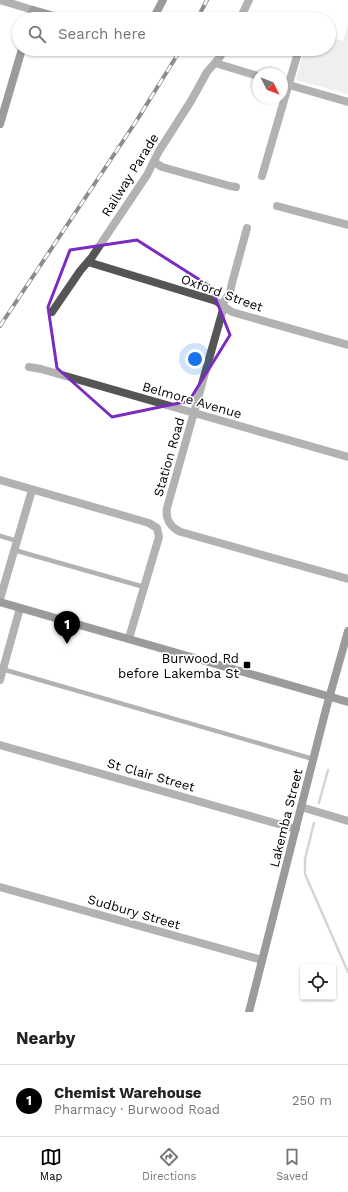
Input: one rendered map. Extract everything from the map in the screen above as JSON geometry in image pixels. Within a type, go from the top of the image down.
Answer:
[{"type":"main road","points":[[157,12],[163,0]]},
{"type":"main road","points":[[33,10],[40,12]]},
{"type":"main road","points":[[0,124],[20,56]]},
{"type":"main road","points":[[0,600],[20,608],[348,702]]},
{"type":"main road","name":"Lakemba Street","points":[[251,1012],[262,960],[313,759],[348,631]]},
{"type":"street","points":[[0,0],[33,10]]},
{"type":"street","points":[[243,12],[249,0]]},
{"type":"street","name":"Railway Parade","points":[[52,312],[80,271],[88,262],[154,162],[159,151],[191,101],[207,72],[220,56]]},
{"type":"street","points":[[288,76],[296,56]]},
{"type":"street","points":[[215,63],[252,74]]},
{"type":"street","points":[[288,85],[348,102]]},
{"type":"street","points":[[262,176],[280,104]]},
{"type":"street","points":[[154,162],[162,167],[236,187]]},
{"type":"street","points":[[277,206],[348,225]]},
{"type":"street","name":"Station Road","points":[[247,228],[230,293],[223,305],[166,516],[168,522],[175,529],[181,532],[348,579]]},
{"type":"street","name":"Oxford Street","points":[[88,262],[216,301],[232,312],[348,345]]},
{"type":"street","name":"Belmore Avenue","points":[[29,367],[41,369],[348,457]]},
{"type":"street","points":[[0,480],[149,523],[157,528],[159,537],[129,638]]},
{"type":"street","points":[[0,600],[32,490]]},
{"type":"street","points":[[0,680],[1,669],[20,608]]},
{"type":"street","name":"St Clair Street","points":[[0,745],[296,829]]},
{"type":"street","points":[[301,807],[348,821]]},
{"type":"street","name":"Sudbury Street","points":[[0,887],[262,960]]},
{"type":"lane","points":[[0,536],[17,541]]},
{"type":"lane","points":[[14,550],[144,587]]},
{"type":"lane","points":[[1,669],[313,759]]},
{"type":"highlighted area","points":[[137,240],[211,287],[230,335],[189,401],[112,417],[57,368],[48,307],[70,250]]},
{"type":"shaded area","points":[[348,24],[348,94],[296,80],[302,56],[336,56],[336,39],[343,41]]},
{"type":"waterway","points":[[319,803],[328,770]]},
{"type":"waterway","points":[[314,823],[305,859],[305,874],[348,972]]},
{"type":"railway","points":[[201,12],[207,0]]},
{"type":"railway","points":[[0,326],[137,120],[177,56]]},
{"type":"place","name":"Chemist Warehouse","points":[[67,644]]},
{"type":"place","name":"Burwood Rd before Lakemba St","points":[[247,665]]}]
